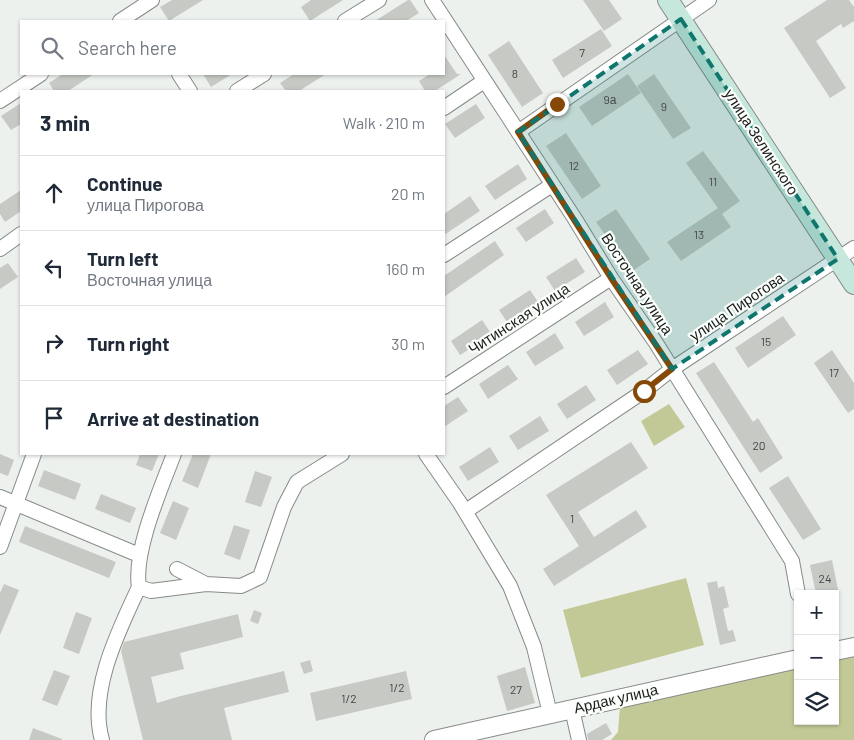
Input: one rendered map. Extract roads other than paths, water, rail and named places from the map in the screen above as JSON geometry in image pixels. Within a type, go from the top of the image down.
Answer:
[{"type":"main road","name":"улица Зелинского","points":[[668,0],[846,254],[854,284]]},
{"type":"street","points":[[124,20],[141,15],[152,0]]},
{"type":"street","points":[[347,20],[379,0]]},
{"type":"street","name":"Восточная улица","points":[[432,0],[445,20]]},
{"type":"street","points":[[518,132],[709,0]]},
{"type":"street","name":"Восточная улица","points":[[445,20],[672,369],[792,561],[797,590]]},
{"type":"street","points":[[0,101],[39,75]]},
{"type":"street","points":[[180,75],[189,90]]},
{"type":"street","points":[[239,90],[262,75]]},
{"type":"street","points":[[445,107],[484,81]]},
{"type":"street","points":[[445,254],[552,185]]},
{"type":"street","points":[[0,249],[20,235]]},
{"type":"street","name":"улица Пирогова","points":[[466,511],[644,391],[672,369],[846,254]]},
{"type":"street","name":"Читинская улица","points":[[445,386],[611,278]]},
{"type":"street","points":[[0,547],[34,455]]},
{"type":"street","points":[[102,740],[99,729],[103,679],[113,644],[139,587],[140,555],[157,498],[174,455]]},
{"type":"street","points":[[139,587],[150,591],[206,584],[241,586],[260,577],[284,507],[296,482],[340,455]]},
{"type":"street","points":[[427,455],[466,511],[510,586],[534,647],[550,714]]},
{"type":"street","points":[[0,497],[140,555]]},
{"type":"street","points":[[177,569],[206,584]]},
{"type":"street","points":[[839,650],[854,647]]},
{"type":"street","name":"Ардак улица","points":[[434,740],[794,660]]},
{"type":"street","points":[[572,709],[579,740]]}]
